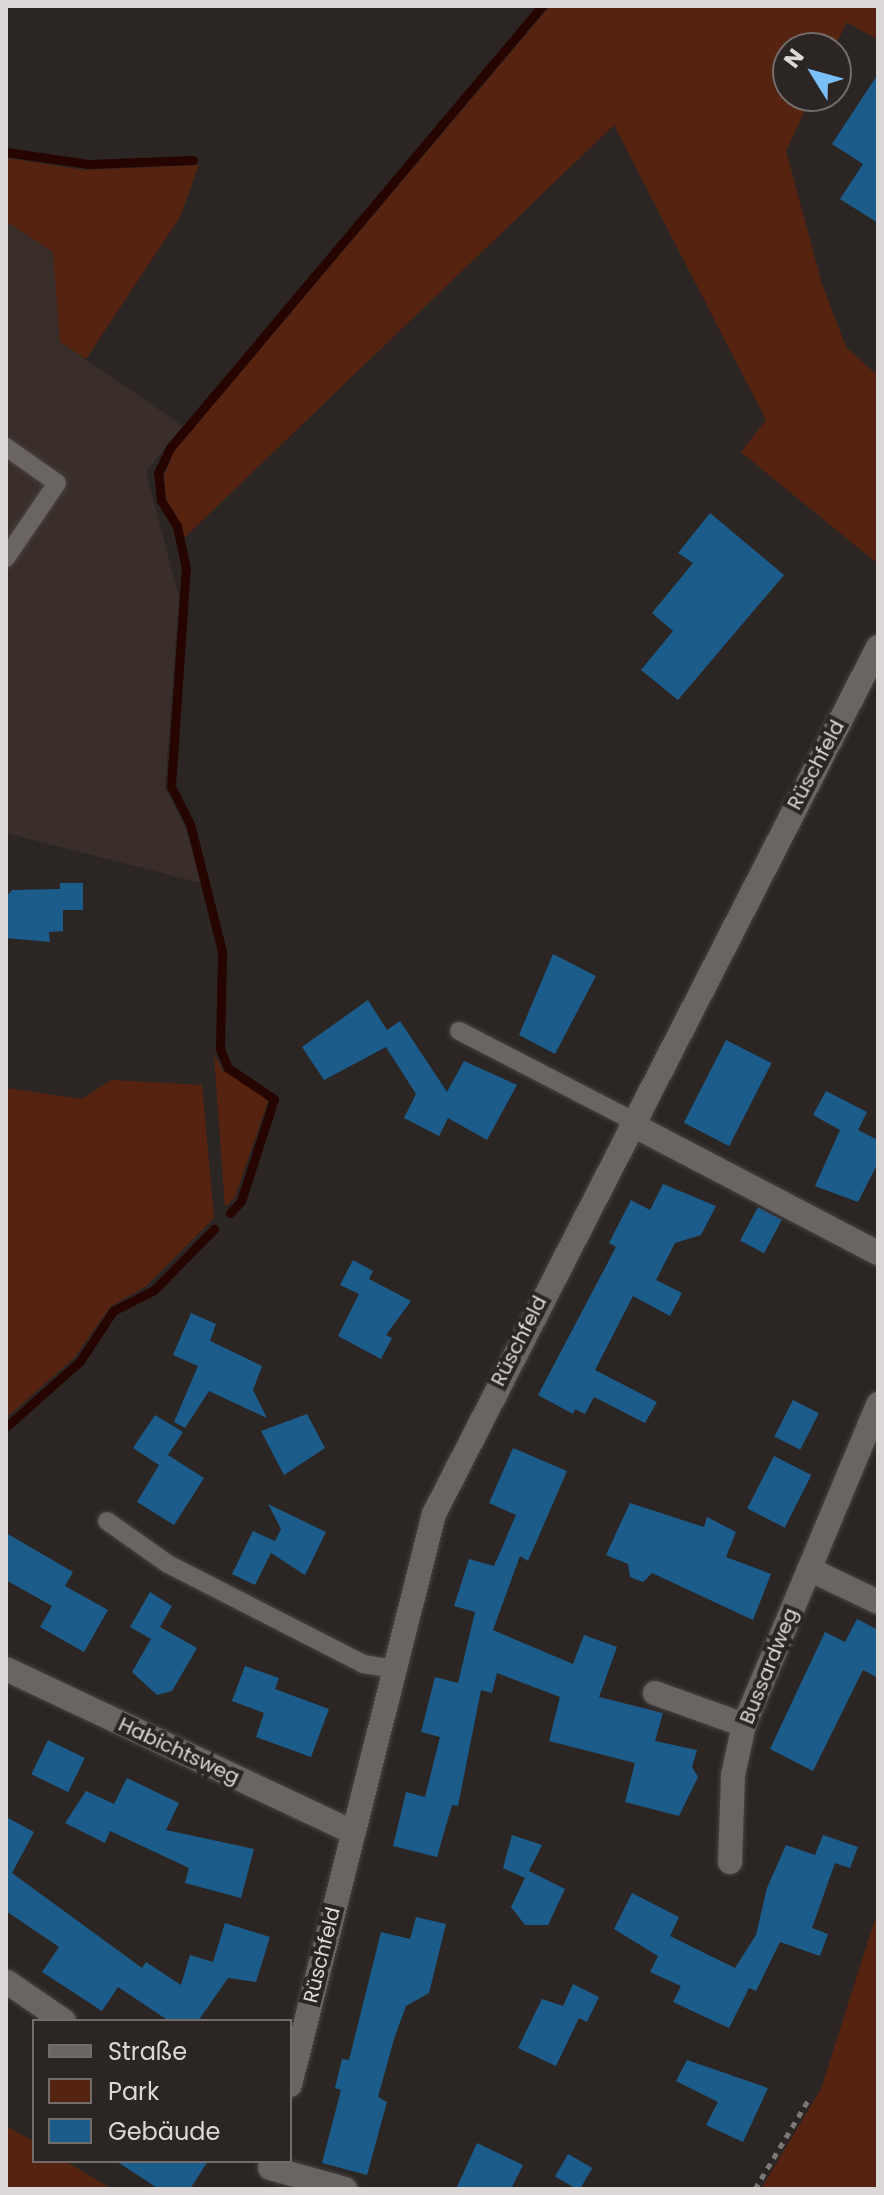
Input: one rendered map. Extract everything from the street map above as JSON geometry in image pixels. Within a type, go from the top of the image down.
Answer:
[{"type":"street","name":"Rüschfeld","points":[[292,2077],[434,1514],[632,1122],[878,647]]},
{"type":"street","points":[[632,1122],[878,1253]]},
{"type":"street","name":"Bussardweg","points":[[730,1862],[733,1775],[744,1725],[878,1404]]},
{"type":"street","points":[[809,1569],[878,1602]]},
{"type":"street","name":"Habichtsweg","points":[[6,1669],[353,1832]]},
{"type":"street","points":[[655,1693],[744,1725]]},
{"type":"street","points":[[7,1982],[61,2019]]},
{"type":"street","points":[[269,2173],[345,2189]]},
{"type":"lane","points":[[6,447],[57,483],[6,558]]},
{"type":"lane","points":[[459,1031],[632,1122]]},
{"type":"lane","points":[[107,1521],[168,1564],[363,1664],[394,1669]]},
{"type":"path","points":[[755,2189],[810,2097]]},
{"type":"shaded area","points":[[6,221],[53,252],[60,342],[183,426],[146,472],[179,597],[165,788],[185,826],[201,883],[6,833]]},
{"type":"green space","points":[[550,6],[878,6],[878,40],[847,22],[842,32],[772,32],[772,112],[804,112],[786,151],[822,284],[846,347],[878,376],[878,564],[741,452],[766,420],[614,125],[184,538],[166,498],[164,476],[174,451]]},
{"type":"green space","points":[[6,158],[84,170],[199,165],[180,217],[86,359],[60,342],[53,252],[6,221]]},
{"type":"green space","points":[[214,1054],[223,1071],[269,1098],[235,1197],[225,1207]]},
{"type":"green space","points":[[111,1080],[202,1085],[214,1218],[146,1286],[110,1307],[74,1358],[6,1418],[6,1088],[82,1099]]},
{"type":"green space","points":[[878,1910],[878,2189],[761,2189],[821,2089]]},
{"type":"green space","points":[[6,2126],[32,2141],[32,2163],[68,2163],[112,2189],[6,2189]]},
{"type":"building","points":[[878,74],[878,223],[840,199],[863,164],[832,144]]},
{"type":"building","points":[[710,513],[784,575],[678,700],[641,670],[673,631],[652,613],[693,563],[678,553]]},
{"type":"building","points":[[60,883],[83,883],[83,910],[63,910],[63,931],[49,932],[50,942],[6,938],[6,897],[12,890],[60,889]]},
{"type":"building","points":[[553,954],[596,976],[555,1054],[519,1035]]},
{"type":"building","points":[[368,1000],[387,1030],[400,1021],[447,1092],[464,1061],[517,1085],[487,1140],[448,1118],[439,1136],[404,1118],[416,1094],[386,1047],[324,1080],[302,1047]]},
{"type":"building","points":[[726,1040],[771,1063],[729,1146],[684,1123]]},
{"type":"building","points":[[826,1091],[867,1112],[858,1130],[878,1140],[878,1163],[858,1202],[815,1186],[840,1130],[813,1115]]},
{"type":"building","points":[[663,1184],[716,1206],[701,1235],[675,1243],[656,1280],[682,1293],[670,1316],[633,1296],[595,1370],[657,1402],[645,1423],[594,1397],[585,1414],[575,1409],[573,1414],[538,1395],[616,1247],[609,1243],[631,1200],[650,1210]]},
{"type":"building","points":[[758,1207],[782,1220],[764,1253],[740,1241]]},
{"type":"building","points":[[353,1260],[373,1271],[369,1279],[411,1301],[386,1335],[392,1338],[381,1359],[338,1336],[359,1294],[340,1285]]},
{"type":"building","points":[[191,1313],[216,1324],[210,1341],[262,1366],[253,1390],[267,1418],[209,1391],[185,1428],[174,1422],[198,1366],[173,1355]]},
{"type":"building","points":[[793,1400],[819,1413],[800,1450],[774,1437]]},
{"type":"building","points":[[307,1414],[325,1448],[284,1475],[261,1431]]},
{"type":"building","points":[[155,1415],[183,1432],[168,1455],[204,1478],[174,1525],[137,1502],[159,1465],[133,1448]]},
{"type":"building","points":[[513,1448],[567,1471],[528,1561],[520,1556],[493,1630],[573,1664],[584,1635],[617,1647],[599,1697],[663,1713],[655,1741],[697,1750],[692,1767],[698,1777],[679,1816],[625,1802],[635,1763],[549,1741],[560,1697],[497,1673],[492,1693],[481,1690],[458,1806],[452,1805],[437,1857],[393,1846],[406,1792],[425,1797],[440,1737],[421,1732],[435,1677],[458,1683],[475,1612],[454,1606],[469,1559],[494,1566],[516,1515],[489,1503]]},
{"type":"building","points":[[774,1456],[811,1475],[785,1528],[747,1509]]},
{"type":"building","points":[[630,1503],[704,1527],[707,1517],[736,1532],[726,1557],[771,1574],[753,1620],[652,1573],[643,1582],[630,1577],[628,1564],[606,1555]]},
{"type":"building","points":[[268,1504],[326,1532],[305,1575],[271,1553],[255,1585],[232,1574],[253,1531],[275,1541],[281,1529]]},
{"type":"building","points":[[6,1533],[73,1572],[65,1586],[108,1610],[84,1652],[40,1627],[52,1606],[6,1580]]},
{"type":"building","points":[[150,1592],[172,1606],[160,1627],[197,1648],[172,1691],[157,1695],[132,1672],[151,1639],[130,1627]]},
{"type":"building","points":[[857,1619],[878,1630],[878,1678],[863,1670],[813,1771],[770,1749],[825,1632],[845,1642]]},
{"type":"building","points":[[245,1666],[279,1678],[275,1689],[329,1709],[311,1757],[256,1737],[264,1713],[232,1701]]},
{"type":"building","points":[[48,1740],[85,1758],[68,1792],[31,1774]]},
{"type":"building","points":[[127,1778],[179,1803],[166,1830],[254,1849],[241,1898],[185,1883],[189,1868],[110,1831],[105,1843],[65,1823],[86,1791],[114,1804]]},
{"type":"building","points":[[6,1817],[34,1832],[12,1873],[142,1968],[146,1962],[181,1985],[190,1955],[213,1962],[225,1923],[270,1937],[256,1982],[228,1978],[199,2019],[166,2019],[118,1987],[102,2011],[42,1972],[59,1947],[6,1911]]},
{"type":"building","points":[[512,1835],[542,1845],[529,1871],[565,1889],[548,1925],[525,1925],[511,1907],[525,1878],[503,1868]]},
{"type":"building","points":[[823,1835],[858,1847],[850,1868],[835,1863],[812,1928],[828,1934],[820,1956],[780,1942],[756,1991],[749,1988],[729,2028],[673,2002],[681,1986],[650,1972],[658,1956],[614,1929],[632,1893],[679,1917],[670,1936],[735,1968],[756,1935],[767,1888],[786,1845],[815,1855]]},
{"type":"building","points":[[416,1917],[446,1924],[429,1993],[406,2006],[394,2039],[378,2097],[387,2102],[367,2175],[322,2163],[341,2090],[335,2088],[342,2059],[349,2060],[381,1932],[410,1939]]},
{"type":"building","points":[[573,1984],[599,1997],[587,2022],[579,2018],[556,2066],[518,2048],[542,1999],[563,2006]]},
{"type":"building","points":[[687,2060],[768,2088],[743,2142],[706,2125],[718,2102],[676,2081]]},
{"type":"building","points":[[477,2143],[523,2165],[511,2189],[456,2189]]},
{"type":"building","points":[[568,2154],[592,2168],[580,2189],[555,2177]]},
{"type":"building","points":[[119,2163],[207,2163],[190,2189],[159,2189]]},
{"type":"waterway","points":[[230,1213],[241,1201],[274,1099],[228,1068],[220,1049],[222,951],[190,824],[171,786],[186,568],[177,526],[161,500],[158,473],[170,448],[542,6]]},
{"type":"waterway","points":[[6,152],[88,164],[193,160]]},
{"type":"waterway","points":[[6,1427],[80,1361],[113,1311],[154,1290],[214,1229]]}]
